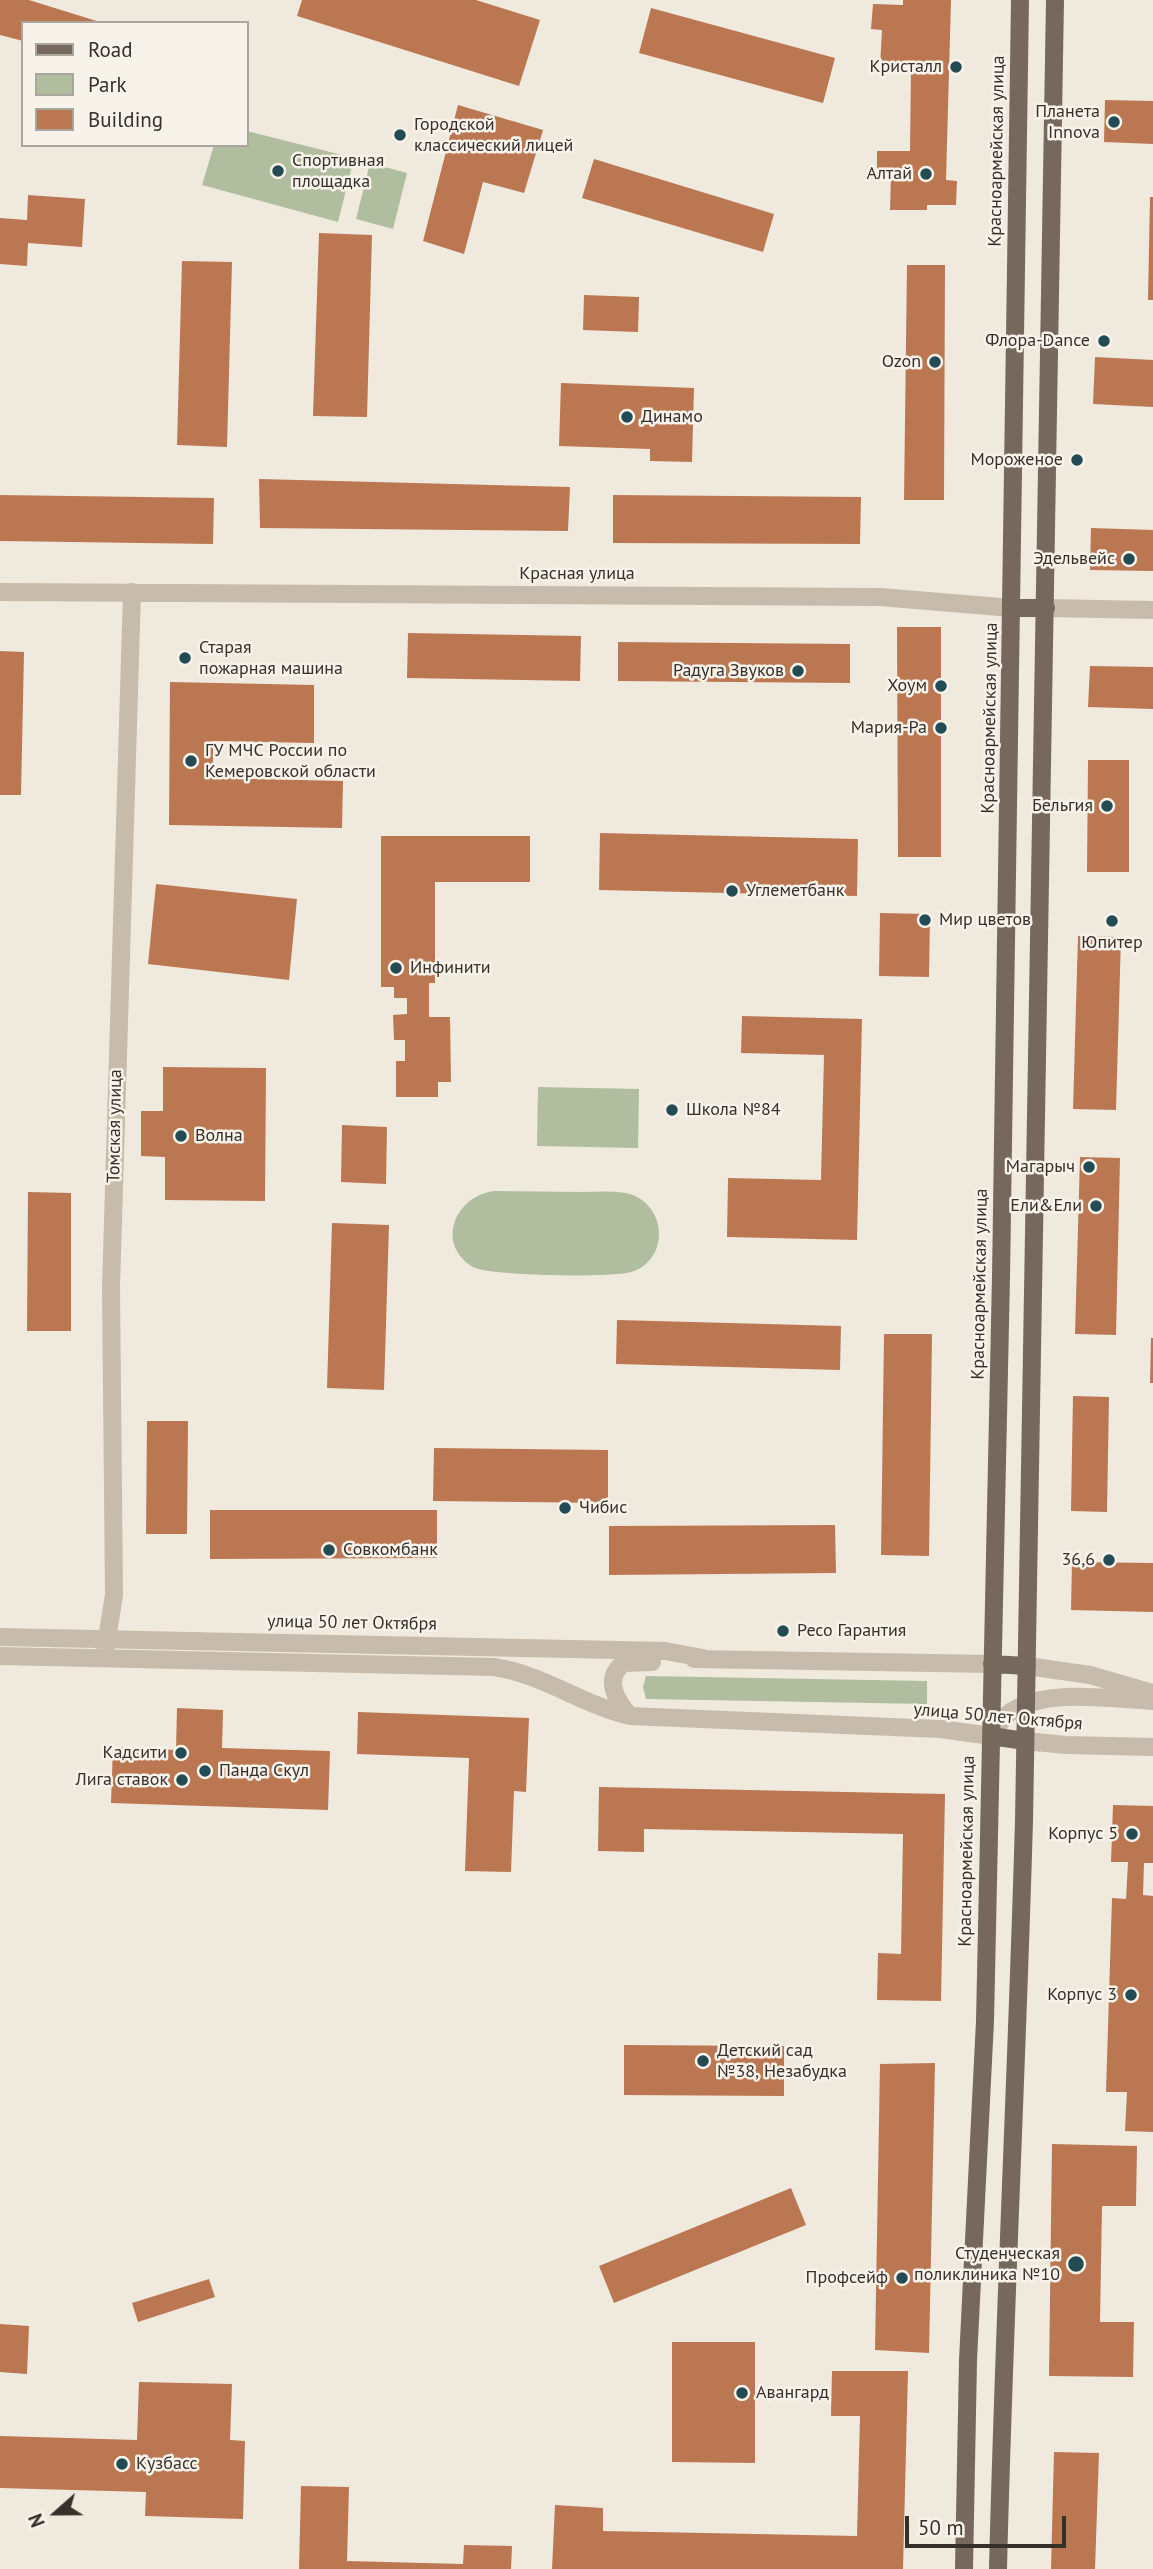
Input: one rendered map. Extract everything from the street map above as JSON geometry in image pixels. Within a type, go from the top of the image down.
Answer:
[{"type":"main road","name":"Красноармейская улица","points":[[964,2569],[968,2360],[985,2021],[1002,1263],[1020,0]]},
{"type":"main road","points":[[998,2569],[1026,1741],[1055,0]]},
{"type":"main road","name":"Красная улица","points":[[1012,608],[1046,608]]},
{"type":"main road","name":"улица 50 лет Октября","points":[[992,1664],[1027,1666]]},
{"type":"main road","name":"улица 50 лет Октября","points":[[991,1736],[1026,1741]]},
{"type":"street","name":"Красная улица","points":[[0,592],[880,597],[1012,608]]},
{"type":"street","name":"Томская улица","points":[[104,1658],[114,1595],[111,1287],[132,592]]},
{"type":"street","name":"Красная улица","points":[[1046,608],[1153,610]]},
{"type":"street","name":"улица 50 лет Октября","points":[[0,1637],[665,1651],[703,1658]]},
{"type":"street","name":"улица 50 лет Октября","points":[[0,1656],[494,1667],[512,1670],[597,1706],[630,1716],[940,1729],[991,1736]]},
{"type":"street","name":"улица 50 лет Октября","points":[[630,1716],[615,1696],[612,1681],[618,1667],[633,1661],[667,1662],[703,1658],[992,1664]]},
{"type":"street","name":"улица 50 лет Октября","points":[[1027,1666],[1090,1675],[1153,1693]]},
{"type":"street","points":[[991,1736],[1001,1720],[1026,1703],[1067,1698],[1153,1701]]},
{"type":"street","name":"улица 50 лет Октября","points":[[1026,1741],[1066,1745],[1153,1747]]},
{"type":"green space","name":"Спортивная площадка","points":[[248,131],[354,158],[338,222],[202,185],[213,147],[248,147]]},
{"type":"green space","points":[[370,163],[407,173],[393,229],[356,219]]},
{"type":"green space","points":[[538,1087],[639,1089],[638,1148],[537,1146]]},
{"type":"green space","points":[[494,1191],[622,1192],[633,1195],[646,1204],[655,1216],[659,1231],[657,1247],[653,1256],[643,1266],[620,1274],[524,1274],[473,1267],[461,1257],[455,1246],[455,1222],[460,1211],[469,1202]]},
{"type":"green space","points":[[646,1676],[927,1681],[927,1704],[646,1699],[643,1687]]},
{"type":"building","points":[[0,0],[29,0],[97,21],[21,21],[21,40],[0,35]]},
{"type":"building","points":[[302,0],[476,0],[540,20],[519,86],[297,16]]},
{"type":"building","points":[[903,0],[951,0],[946,180],[957,181],[956,205],[927,205],[927,210],[890,210],[891,174],[877,174],[877,151],[910,151],[911,67],[880,66],[882,30],[871,29],[873,4],[903,5]]},
{"type":"building","points":[[651,8],[835,58],[823,103],[639,53]]},
{"type":"building","points":[[1105,100],[1153,101],[1153,144],[1104,142]]},
{"type":"building","points":[[458,105],[543,130],[524,193],[483,182],[464,254],[423,241]]},
{"type":"building","points":[[594,159],[774,214],[763,252],[582,198]]},
{"type":"building","points":[[28,195],[85,199],[82,247],[28,243],[27,266],[0,264],[0,218],[27,220]]},
{"type":"building","points":[[1150,197],[1153,197],[1153,300],[1148,300]]},
{"type":"building","points":[[319,233],[372,235],[367,417],[313,416]]},
{"type":"building","points":[[182,261],[232,262],[227,447],[177,445]]},
{"type":"building","points":[[907,265],[945,265],[944,500],[904,500]]},
{"type":"building","points":[[584,295],[639,297],[638,332],[583,330]]},
{"type":"building","points":[[1095,357],[1153,360],[1153,407],[1093,404]]},
{"type":"building","name":"Динамо","points":[[561,383],[694,388],[692,462],[650,461],[650,449],[559,446]]},
{"type":"building","points":[[259,479],[570,487],[568,531],[260,528]]},
{"type":"building","points":[[0,495],[214,498],[213,544],[0,541]]},
{"type":"building","points":[[613,495],[861,497],[860,544],[613,543]]},
{"type":"building","points":[[1091,528],[1153,530],[1153,571],[1090,570]]},
{"type":"building","points":[[897,627],[941,627],[941,857],[898,857]]},
{"type":"building","points":[[408,633],[581,636],[580,681],[407,678]]},
{"type":"building","points":[[618,642],[850,644],[850,683],[618,681]]},
{"type":"building","points":[[0,651],[24,652],[21,795],[0,795]]},
{"type":"building","points":[[1090,666],[1153,667],[1153,709],[1088,707]]},
{"type":"building","name":"ГУ МЧС России по Кемеровской области","points":[[170,682],[314,685],[314,743],[213,741],[213,778],[343,781],[342,828],[169,825]]},
{"type":"building","points":[[1088,760],[1129,760],[1129,872],[1087,872]]},
{"type":"building","points":[[600,833],[858,839],[857,896],[599,890]]},
{"type":"building","points":[[381,836],[530,836],[530,882],[435,882],[435,983],[429,983],[429,1017],[450,1017],[451,1082],[438,1082],[438,1097],[396,1097],[396,1061],[405,1061],[405,1040],[394,1040],[393,1015],[407,1014],[407,998],[394,998],[394,987],[381,987]]},
{"type":"building","points":[[156,884],[297,899],[289,980],[148,964]]},
{"type":"building","points":[[880,913],[930,914],[929,977],[879,976]]},
{"type":"building","points":[[1078,936],[1121,937],[1116,1110],[1073,1109]]},
{"type":"building","points":[[742,1016],[862,1019],[857,1240],[727,1237],[728,1178],[821,1180],[824,1055],[741,1053]]},
{"type":"building","points":[[163,1067],[266,1068],[265,1201],[165,1200],[165,1157],[141,1156],[141,1111],[163,1111]]},
{"type":"building","points":[[342,1125],[387,1127],[386,1184],[341,1182]]},
{"type":"building","points":[[1080,1157],[1120,1158],[1116,1335],[1075,1334]]},
{"type":"building","points":[[28,1192],[71,1193],[71,1331],[27,1331]]},
{"type":"building","points":[[332,1223],[389,1225],[384,1390],[327,1388]]},
{"type":"building","points":[[617,1320],[841,1326],[840,1370],[616,1364]]},
{"type":"building","points":[[884,1334],[932,1334],[929,1556],[881,1555]]},
{"type":"building","points":[[1153,1338],[1153,1383],[1150,1383]]},
{"type":"building","points":[[1073,1396],[1109,1397],[1107,1512],[1071,1511]]},
{"type":"building","points":[[147,1421],[188,1421],[187,1534],[146,1534]]},
{"type":"building","points":[[434,1448],[608,1450],[608,1503],[433,1501]]},
{"type":"building","points":[[210,1510],[437,1510],[437,1558],[210,1559]]},
{"type":"building","points":[[835,1525],[836,1573],[609,1575],[609,1526]]},
{"type":"building","points":[[1072,1562],[1153,1563],[1153,1612],[1071,1610]]},
{"type":"building","points":[[177,1708],[223,1710],[222,1748],[330,1751],[328,1810],[111,1803],[113,1747],[176,1750]]},
{"type":"building","points":[[358,1712],[529,1718],[526,1792],[514,1791],[511,1872],[465,1871],[469,1758],[357,1754]]},
{"type":"building","points":[[599,1787],[945,1794],[941,2001],[877,2000],[878,1953],[901,1954],[903,1834],[644,1829],[644,1852],[598,1851]]},
{"type":"building","name":"Корпус 3","points":[[1113,1805],[1153,1806],[1153,1863],[1144,1863],[1143,1895],[1153,1896],[1153,2132],[1125,2131],[1127,2092],[1106,2092],[1112,1898],[1126,1899],[1128,1862],[1111,1862]]},
{"type":"building","points":[[624,2045],[784,2046],[784,2096],[624,2095]]},
{"type":"building","points":[[935,2063],[929,2353],[875,2350],[880,2064]]},
{"type":"building","name":"Студенческая поликлиника №10","points":[[1052,2144],[1137,2146],[1136,2206],[1102,2206],[1100,2322],[1134,2322],[1133,2377],[1049,2376]]},
{"type":"building","points":[[791,2188],[806,2225],[614,2303],[599,2266]]},
{"type":"building","points":[[209,2279],[215,2297],[138,2322],[132,2303]]},
{"type":"building","points":[[0,2324],[29,2326],[27,2374],[0,2372]]},
{"type":"building","points":[[672,2342],[755,2342],[755,2463],[672,2462]]},
{"type":"building","points":[[832,2371],[908,2371],[903,2569],[552,2569],[555,2505],[603,2508],[603,2531],[857,2536],[860,2416],[831,2416]]},
{"type":"building","name":"Кузбасс","points":[[139,2382],[232,2384],[230,2440],[245,2441],[243,2519],[145,2516],[146,2492],[0,2488],[0,2436],[137,2440]]},
{"type":"building","points":[[1054,2452],[1099,2453],[1095,2569],[1051,2569]]},
{"type":"building","points":[[301,2486],[349,2487],[347,2561],[463,2564],[464,2545],[512,2546],[511,2569],[299,2569]]},
{"type":"place","name":"Кристалл","points":[[956,67]]},
{"type":"place","name":"Планета Innova","points":[[1114,122]]},
{"type":"place","name":"Городской классический лицей","points":[[400,135]]},
{"type":"place","name":"Спортивная площадка","points":[[278,171]]},
{"type":"place","name":"Алтай","points":[[926,174]]},
{"type":"place","name":"Флора-Dance","points":[[1104,341]]},
{"type":"place","name":"Ozon","points":[[935,362]]},
{"type":"place","name":"Динамо","points":[[627,417]]},
{"type":"place","name":"Мороженое","points":[[1077,460]]},
{"type":"place","name":"Эдельвейс","points":[[1129,559]]},
{"type":"place","name":"Старая пожарная машина","points":[[185,658]]},
{"type":"place","name":"Радуга Звуков","points":[[798,671]]},
{"type":"place","name":"Хоум","points":[[941,686]]},
{"type":"place","name":"Мария-Ра","points":[[941,728]]},
{"type":"place","name":"ГУ МЧС России по Кемеровской области","points":[[191,761]]},
{"type":"place","name":"Бельгия","points":[[1107,806]]},
{"type":"place","name":"Углеметбанк","points":[[732,891]]},
{"type":"place","name":"Мир цветов","points":[[925,920]]},
{"type":"place","name":"Юпитер","points":[[1112,921]]},
{"type":"place","name":"Инфинити","points":[[396,968]]},
{"type":"place","name":"Школа №84","points":[[672,1110]]},
{"type":"place","name":"Волна","points":[[181,1136]]},
{"type":"place","name":"Магарыч","points":[[1089,1167]]},
{"type":"place","name":"Ели&Ели","points":[[1096,1206]]},
{"type":"place","name":"Чибис","points":[[565,1508]]},
{"type":"place","name":"Совкомбанк","points":[[329,1550]]},
{"type":"place","name":"36,6","points":[[1109,1560]]},
{"type":"place","name":"Ресо Гарантия","points":[[783,1631]]},
{"type":"place","name":"Кадсити","points":[[181,1753]]},
{"type":"place","name":"Панда Скул","points":[[205,1771]]},
{"type":"place","name":"Лига ставок","points":[[182,1780]]},
{"type":"place","name":"Корпус 5","points":[[1132,1834]]},
{"type":"place","name":"Корпус 3","points":[[1131,1995]]},
{"type":"place","name":"Детский сад №38, Незабудка","points":[[703,2061]]},
{"type":"place","name":"Студенческая поликлиника №10","points":[[1076,2264]]},
{"type":"place","name":"Профсейф","points":[[902,2278]]},
{"type":"place","name":"Авангард","points":[[742,2393]]},
{"type":"place","name":"Кузбасс","points":[[122,2464]]}]
